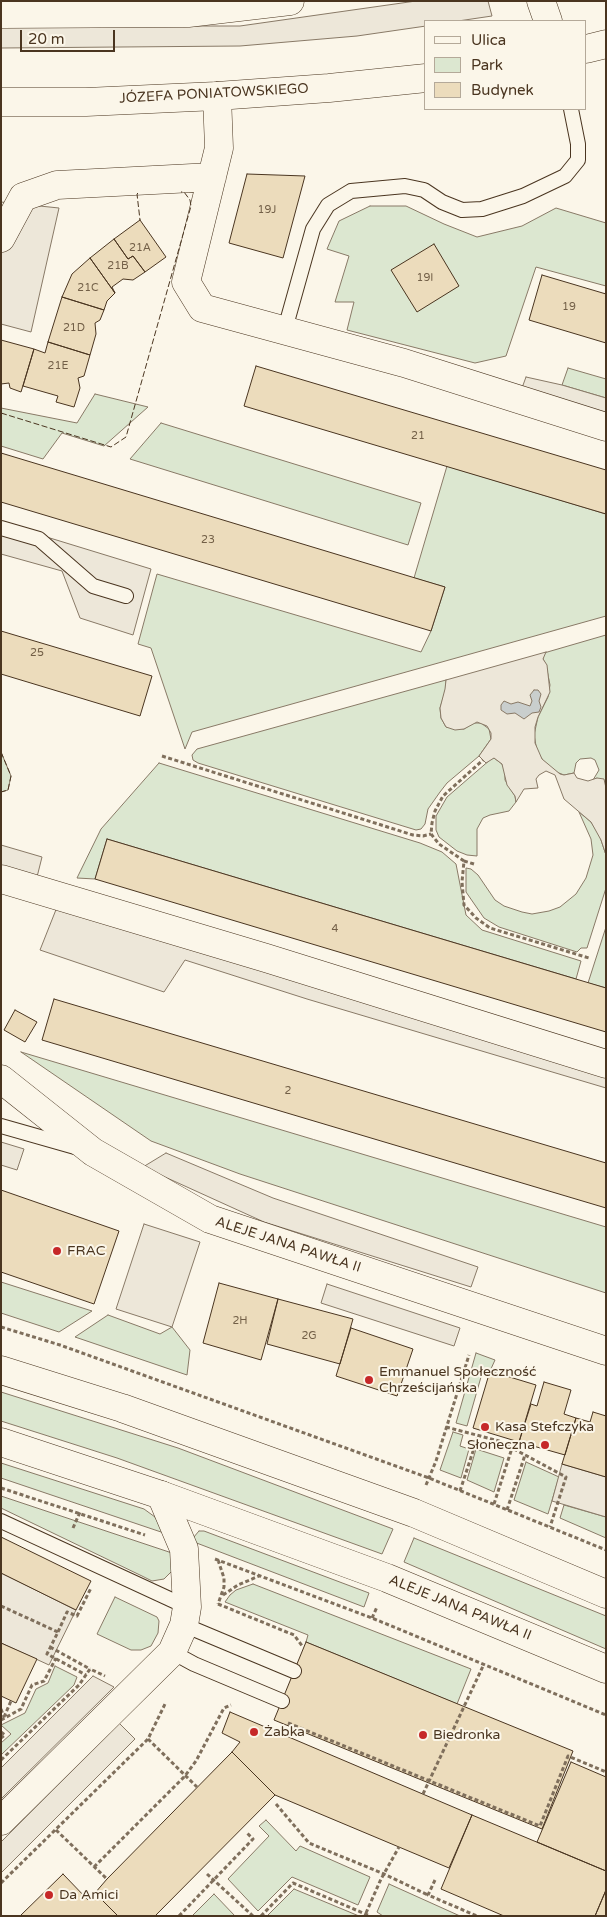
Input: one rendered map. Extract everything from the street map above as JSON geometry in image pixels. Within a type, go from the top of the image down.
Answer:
[{"type":"street","points":[[1,14],[188,13],[290,1]]},
{"type":"street","points":[[541,1],[548,20]]},
{"type":"street","points":[[587,49],[606,44]]},
{"type":"street","name":"JÓZEFA PONIATOWSKIEGO","points":[[1,102],[86,102],[217,96],[424,78]]},
{"type":"street","points":[[217,96],[219,148],[186,282],[202,308],[285,329],[404,363],[606,427]]},
{"type":"street","points":[[1,238],[23,197],[57,185],[212,177]]},
{"type":"street","points":[[1,879],[266,958],[606,1064]]},
{"type":"street","name":"ALEJE JANA PAWŁA II","points":[[1,1079],[93,1152],[210,1219],[606,1351]]},
{"type":"street","points":[[1,1370],[122,1408],[414,1513],[606,1594]]},
{"type":"street","name":"ALEJE JANA PAWŁA II","points":[[1,1442],[161,1495],[386,1578],[606,1669]]},
{"type":"street","points":[[1,1821],[172,1652],[193,1622],[184,1549],[161,1495]]},
{"type":"lane","points":[[285,329],[314,229],[328,205],[351,191],[405,186],[424,190],[442,202],[462,210],[482,209],[523,196],[565,176],[578,160],[578,144],[571,110]]},
{"type":"lane","points":[[1,528],[39,539],[93,586],[126,596]]},
{"type":"lane","points":[[1,1126],[93,1152]]},
{"type":"lane","points":[[1,1521],[193,1622],[294,1670]]},
{"type":"lane","points":[[172,1652],[194,1664],[282,1701]]},
{"type":"path","points":[[162,756],[413,835],[423,836],[431,834]]},
{"type":"path","points":[[474,864],[464,861],[438,844],[431,834],[435,811],[443,796],[483,760]]},
{"type":"path","points":[[464,861],[462,882],[464,905],[476,918],[490,928],[589,958]]},
{"type":"path","points":[[1,1327],[60,1345],[460,1491],[606,1550]]},
{"type":"path","points":[[446,1427],[499,1441],[566,1477],[550,1527]]},
{"type":"path","points":[[460,1491],[478,1436]]},
{"type":"path","points":[[494,1504],[512,1448]]},
{"type":"path","points":[[507,1510],[525,1455]]},
{"type":"path","points":[[1,1488],[80,1512],[218,1560],[372,1618],[606,1715]]},
{"type":"path","points":[[218,1560],[224,1578],[222,1596]]},
{"type":"path","points":[[193,1622],[218,1604],[228,1590],[260,1576]]},
{"type":"path","points":[[86,1675],[47,1654],[67,1612],[77,1616],[92,1586]]},
{"type":"path","points":[[218,1604],[294,1635],[303,1648]]},
{"type":"path","points":[[1,1606],[58,1632]]},
{"type":"path","points":[[50,1647],[134,1690]]},
{"type":"path","points":[[3,1718],[21,1708],[32,1685],[44,1681],[56,1658]]},
{"type":"path","points":[[423,1794],[484,1664]]},
{"type":"path","points":[[1,1760],[79,1685],[90,1669]]},
{"type":"path","points":[[1,1883],[148,1739],[166,1704],[166,1697]]},
{"type":"path","points":[[3,1718],[11,1701]]},
{"type":"path","points":[[94,1867],[185,1776],[196,1761],[224,1708],[232,1705]]},
{"type":"path","points":[[1,1709],[3,1718]]},
{"type":"path","points":[[284,1722],[540,1826],[568,1756],[606,1772]]},
{"type":"path","points":[[1,1732],[5,1735],[1,1738]]},
{"type":"path","points":[[148,1739],[197,1787]]},
{"type":"path","points":[[276,1804],[309,1843],[477,1916]]},
{"type":"path","points":[[56,1830],[106,1878]]},
{"type":"path","points":[[178,1916],[254,1839],[247,1833]]},
{"type":"path","points":[[366,1913],[399,1847]]},
{"type":"path","points":[[207,1874],[252,1916]]},
{"type":"path","points":[[428,1895],[435,1880]]},
{"type":"path","points":[[261,1916],[293,1883],[370,1916]]},
{"type":"green space","points":[[370,206],[406,206],[477,237],[522,226],[556,208],[606,223],[606,286],[536,267],[506,356],[475,363],[347,330],[354,302],[335,302],[349,256],[327,249],[339,221]]},
{"type":"green space","points":[[568,368],[606,379],[606,398],[562,385]]},
{"type":"green space","points":[[95,394],[148,407],[104,446],[62,433],[43,459],[1,446],[1,408],[77,423]]},
{"type":"green space","points":[[161,423],[421,503],[408,545],[130,459]]},
{"type":"green space","points":[[447,466],[606,514],[606,616],[192,732],[185,749],[151,648],[138,644],[157,574],[421,652],[431,631],[445,587],[414,578]]},
{"type":"green space","points":[[606,635],[606,787],[597,778],[593,780],[599,770],[595,760],[591,758],[580,759],[576,763],[574,773],[564,775],[554,771],[537,751],[534,735],[538,717],[548,697],[550,685],[543,659],[544,653]]},
{"type":"green space","points":[[446,680],[446,689],[440,708],[441,718],[446,727],[464,729],[473,723],[481,723],[489,729],[491,739],[479,756],[447,783],[428,809],[425,824],[421,829],[416,830],[193,760],[192,755],[197,749]]},
{"type":"green space","points":[[1,752],[11,776],[8,790],[1,792]]},
{"type":"green space","points":[[494,758],[502,764],[505,770],[505,780],[515,796],[516,802],[509,811],[483,818],[477,829],[477,856],[467,855],[457,851],[439,837],[436,830],[436,816],[447,797]]},
{"type":"green space","points":[[159,763],[420,843],[442,852],[456,864],[466,915],[482,930],[581,961],[576,979],[107,839],[95,879],[77,878],[101,829]]},
{"type":"green space","points":[[579,812],[591,822],[599,834],[606,855],[606,888],[587,948],[581,948],[577,952],[499,927],[484,918],[466,892],[466,868],[471,869],[478,875],[495,900],[504,906],[522,912],[532,914],[549,911],[560,907],[576,894],[586,878],[593,855],[591,839]]},
{"type":"green space","points":[[606,927],[606,988],[588,983]]},
{"type":"green space","points":[[21,1052],[606,1227],[606,1293],[240,1174],[151,1141]]},
{"type":"green space","points":[[1,1282],[92,1311],[59,1332],[1,1313]]},
{"type":"green space","points":[[108,1315],[160,1334],[172,1327],[190,1350],[187,1375],[75,1337]]},
{"type":"green space","points":[[476,1353],[495,1360],[490,1371],[483,1370],[467,1426],[456,1423]]},
{"type":"green space","points":[[1,1392],[178,1448],[393,1529],[382,1554],[117,1458],[1,1421]]},
{"type":"green space","points":[[453,1432],[463,1435],[460,1446],[469,1449],[461,1478],[440,1470]]},
{"type":"green space","points":[[476,1449],[504,1458],[494,1492],[467,1480]]},
{"type":"green space","points":[[526,1462],[559,1477],[548,1514],[514,1500]]},
{"type":"green space","points":[[1,1463],[144,1509],[155,1517],[164,1533],[1,1478]]},
{"type":"green space","points":[[1,1496],[172,1553],[172,1571],[164,1579],[152,1581],[1,1508]]},
{"type":"green space","points":[[564,1505],[606,1517],[606,1538],[560,1518]]},
{"type":"green space","points":[[199,1531],[204,1531],[369,1593],[364,1607],[194,1542],[193,1538]]},
{"type":"green space","points":[[414,1538],[606,1616],[606,1649],[404,1562]]},
{"type":"green space","points":[[253,1584],[471,1669],[457,1704],[306,1642],[308,1635],[225,1602],[236,1590]]},
{"type":"green space","points":[[115,1597],[157,1617],[159,1621],[158,1633],[151,1646],[141,1650],[131,1650],[97,1634]]},
{"type":"green space","points":[[55,1666],[77,1677],[74,1685],[1,1755],[1,1743],[11,1734],[1,1725],[25,1713],[36,1689],[48,1683]]},
{"type":"green space","points":[[266,1820],[296,1851],[300,1846],[370,1877],[358,1905],[292,1877],[258,1911],[228,1879],[269,1836],[259,1826]]},
{"type":"green space","points":[[389,1884],[460,1916],[383,1916],[377,1912]]},
{"type":"green space","points":[[294,1889],[359,1916],[267,1916]]},
{"type":"green space","points":[[214,1894],[235,1916],[192,1916]]},
{"type":"shaded area","points":[[416,1],[488,1],[492,16],[465,20],[424,20],[424,26],[357,36],[240,46],[1,48],[1,26],[240,26]]},
{"type":"shaded area","points":[[1,202],[59,208],[31,332],[1,324]]},
{"type":"shaded area","points":[[526,377],[606,398],[606,426],[518,399]]},
{"type":"shaded area","points":[[1,523],[151,569],[133,635],[80,618],[62,571],[1,554]]},
{"type":"shaded area","points":[[546,652],[543,659],[547,665],[550,692],[535,727],[535,743],[542,759],[560,774],[574,773],[577,778],[588,781],[597,778],[604,779],[606,788],[606,855],[601,840],[591,822],[564,799],[555,775],[546,771],[539,775],[536,779],[538,788],[524,789],[516,802],[515,796],[507,785],[502,764],[494,758],[486,763],[479,756],[491,739],[491,733],[487,726],[477,722],[464,729],[455,730],[446,727],[441,718],[440,708],[446,680]]},
{"type":"shaded area","points":[[534,690],[538,690],[541,694],[539,712],[532,713],[524,719],[515,713],[507,714],[501,710],[501,705],[504,701],[511,704],[518,702],[530,706],[532,701],[530,695]]},
{"type":"shaded area","points":[[1,845],[42,857],[36,881],[1,870]]},
{"type":"shaded area","points":[[61,897],[606,1066],[606,1088],[307,999],[185,960],[164,992],[40,950]]},
{"type":"shaded area","points":[[1,1142],[24,1149],[17,1170],[1,1165]]},
{"type":"shaded area","points":[[166,1153],[273,1198],[478,1267],[471,1287],[264,1222],[143,1167]]},
{"type":"shaded area","points":[[144,1224],[200,1242],[172,1327],[116,1309]]},
{"type":"shaded area","points":[[327,1284],[460,1328],[454,1346],[321,1303]]},
{"type":"shaded area","points":[[562,1464],[606,1477],[606,1517],[552,1501]]},
{"type":"shaded area","points":[[1,1573],[76,1610],[49,1665],[1,1643]]},
{"type":"shaded area","points":[[93,1676],[114,1687],[1,1799],[1,1768]]},
{"type":"shaded area","points":[[119,1723],[135,1739],[1,1873],[1,1842]]},
{"type":"building","points":[[247,174],[305,176],[283,258],[229,243]]},
{"type":"building","points":[[140,220],[166,257],[145,272],[133,256],[128,259],[114,239]]},
{"type":"building","points":[[114,239],[128,259],[133,256],[145,272],[133,280],[123,279],[112,287],[115,293],[90,258]]},
{"type":"building","points":[[434,244],[459,286],[417,312],[391,270]]},
{"type":"building","points":[[90,258],[115,293],[107,301],[104,310],[62,297],[72,274]]},
{"type":"building","points":[[542,275],[606,294],[606,343],[529,320]]},
{"type":"building","points":[[62,297],[104,310],[100,320],[95,323],[96,334],[90,355],[48,342]]},
{"type":"building","points":[[1,340],[34,349],[21,392],[10,388],[9,383],[1,384]]},
{"type":"building","points":[[48,342],[90,355],[84,376],[78,378],[80,388],[74,407],[56,402],[58,396],[23,386],[34,349],[45,353]]},
{"type":"building","points":[[256,366],[606,470],[606,514],[244,406]]},
{"type":"building","points":[[1,453],[445,587],[431,631],[1,502]]},
{"type":"building","points":[[1,631],[152,676],[140,716],[1,674]]},
{"type":"building","points":[[107,839],[606,988],[606,1032],[95,879]]},
{"type":"building","points":[[54,999],[606,1163],[606,1208],[42,1040]]},
{"type":"building","points":[[15,1010],[37,1022],[25,1042],[4,1030]]},
{"type":"building","name":"FRAC","points":[[1,1190],[119,1231],[94,1304],[1,1272]]},
{"type":"building","points":[[219,1283],[278,1299],[261,1360],[203,1343]]},
{"type":"building","points":[[278,1299],[353,1319],[340,1364],[267,1344]]},
{"type":"building","points":[[351,1328],[413,1349],[397,1396],[336,1376]]},
{"type":"building","points":[[490,1371],[536,1385],[519,1442],[473,1428]]},
{"type":"building","points":[[544,1382],[571,1390],[564,1414],[576,1418],[565,1455],[519,1442],[531,1404],[537,1406]]},
{"type":"building","points":[[593,1412],[606,1416],[606,1477],[562,1464],[576,1418],[590,1422]]},
{"type":"building","points":[[1,1537],[91,1581],[76,1610],[1,1573]]},
{"type":"building","name":"Biedronka","points":[[306,1642],[573,1751],[542,1829],[274,1720]]},
{"type":"building","points":[[1,1643],[37,1659],[16,1703],[1,1696]]},
{"type":"building","points":[[230,1712],[472,1815],[449,1868],[275,1795],[232,1752],[240,1742],[222,1733]]},
{"type":"building","points":[[232,1752],[275,1795],[155,1916],[118,1916],[95,1893]]},
{"type":"building","points":[[571,1762],[606,1777],[606,1871],[537,1842]]},
{"type":"building","points":[[472,1815],[606,1871],[606,1890],[595,1916],[504,1916],[441,1889]]},
{"type":"building","points":[[63,1874],[88,1900],[95,1893],[118,1916],[20,1916]]},
{"type":"building","points":[[606,1890],[606,1916],[595,1916]]},
{"type":"fence","points":[[1,413],[111,447],[126,437],[191,206],[190,200],[184,192],[181,192]]},
{"type":"fence","points":[[138,193],[140,220]]},
{"type":"fence","points":[[1,752],[11,776],[8,790],[1,792]]},
{"type":"place","name":"FRAC","points":[[57,1251]]},
{"type":"place","name":"Emmanuel Społeczność Chrześcijańska","points":[[369,1380]]},
{"type":"place","name":"Kasa Stefczyka","points":[[485,1427]]},
{"type":"place","name":"Słoneczna","points":[[545,1445]]},
{"type":"place","name":"Żabka","points":[[254,1732]]},
{"type":"place","name":"Biedronka","points":[[423,1735]]},
{"type":"place","name":"Da Amici","points":[[49,1895]]}]
